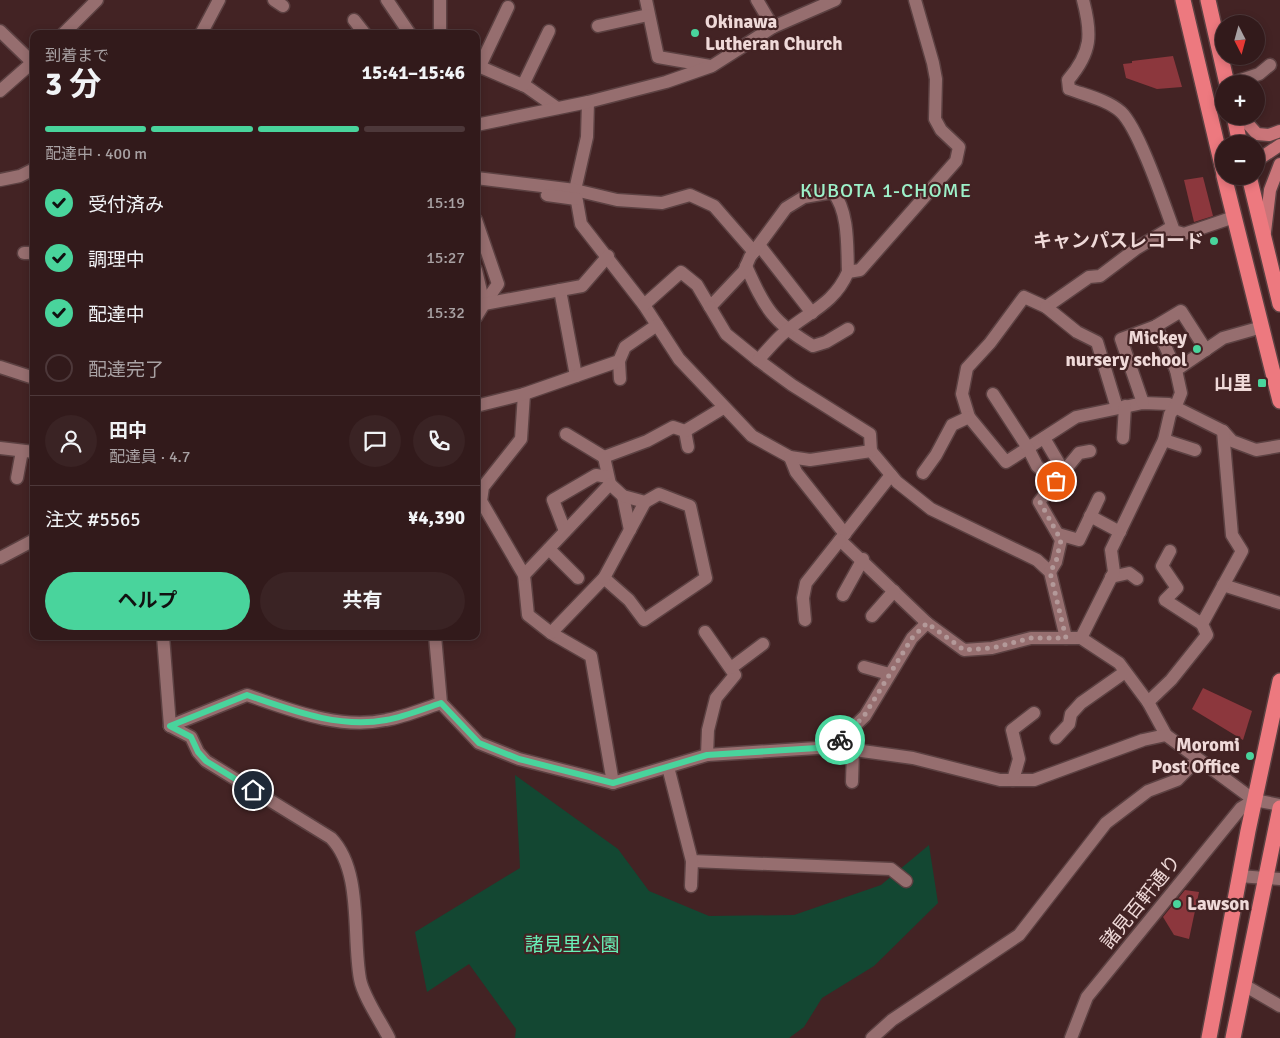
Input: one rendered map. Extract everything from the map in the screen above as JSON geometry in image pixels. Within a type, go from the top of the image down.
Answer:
[{"type":"highway","points":[[1183,0],[1215,135]]},
{"type":"highway","points":[[1208,0],[1226,75]]},
{"type":"highway","points":[[1227,185],[1280,401]]},
{"type":"highway","points":[[1250,185],[1280,304]]},
{"type":"highway","points":[[1209,1038],[1254,800],[1280,681]]},
{"type":"highway","points":[[1233,1038],[1244,985],[1273,878],[1280,806]]},
{"type":"main road","points":[[1248,125],[1256,134],[1269,135],[1280,131]]},
{"type":"main road","points":[[1265,155],[1280,145]]},
{"type":"main road","points":[[1264,240],[1270,190],[1280,164]]},
{"type":"street","points":[[67,30],[97,0]]},
{"type":"street","points":[[204,30],[219,0]]},
{"type":"street","points":[[387,0],[407,30]]},
{"type":"street","points":[[646,0],[658,56],[712,66]]},
{"type":"street","points":[[757,0],[773,27]]},
{"type":"street","points":[[480,124],[588,102],[666,82],[712,66],[809,6],[835,0]]},
{"type":"street","points":[[848,272],[860,270],[956,161],[959,146],[941,130],[935,119],[936,79],[915,0]]},
{"type":"street","points":[[1083,0],[1090,38],[1076,70],[1068,80],[1069,89],[1102,101],[1121,112],[1134,132],[1174,231],[1184,234],[1234,217]]},
{"type":"street","points":[[440,30],[441,1]]},
{"type":"street","points":[[480,61],[508,7]]},
{"type":"street","points":[[598,26],[648,15]]},
{"type":"street","points":[[354,20],[362,30]]},
{"type":"street","points":[[0,31],[30,59]]},
{"type":"street","points":[[523,85],[549,31]]},
{"type":"street","points":[[0,91],[30,65]]},
{"type":"street","points":[[1256,75],[1270,65]]},
{"type":"street","points":[[480,66],[523,85],[557,108]]},
{"type":"street","points":[[588,102],[587,137],[576,194],[581,224],[608,256],[644,305],[679,359],[723,408],[752,436],[790,457],[810,460],[871,451]]},
{"type":"street","points":[[0,180],[30,172]]},
{"type":"street","points":[[480,179],[617,200],[662,203],[690,195],[714,206],[756,248],[812,313]]},
{"type":"street","points":[[710,307],[746,266],[756,248],[786,208],[804,197],[833,192],[841,202],[847,244],[848,272],[841,288],[827,302],[786,330],[758,360]]},
{"type":"street","points":[[547,195],[576,194]]},
{"type":"street","points":[[1046,307],[1089,277],[1100,276],[1137,248],[1172,227]]},
{"type":"street","points":[[480,232],[498,284],[480,310]]},
{"type":"street","points":[[480,260],[488,256]]},
{"type":"street","points":[[484,304],[582,286],[608,256]]},
{"type":"street","points":[[746,266],[759,294],[775,319],[786,330],[813,346],[826,342],[848,329]]},
{"type":"street","points":[[644,305],[682,272],[697,285],[726,334],[792,385],[870,434],[871,451],[891,475],[931,509],[1037,560],[1050,572],[1066,638]]},
{"type":"street","points":[[480,287],[484,304]]},
{"type":"street","points":[[560,290],[576,376]]},
{"type":"street","points":[[1122,438],[1121,407],[1097,342],[1077,332],[1046,307],[1024,297],[990,343],[967,368],[962,394],[969,417],[1006,462],[1076,417],[1121,407],[1143,403],[1169,404],[1223,431],[1232,441],[1256,450],[1280,446]]},
{"type":"street","points":[[1143,403],[1121,339],[1156,326],[1181,312],[1206,350]]},
{"type":"street","points":[[620,379],[619,361],[625,347],[657,325]]},
{"type":"street","points":[[1081,638],[1114,572],[1111,550],[1164,440],[1170,414],[1175,408],[1181,393],[1176,370],[1156,326]]},
{"type":"street","points":[[1176,370],[1224,338],[1262,327]]},
{"type":"street","points":[[480,405],[524,394],[619,361]]},
{"type":"street","points":[[0,367],[30,377]]},
{"type":"street","points":[[524,394],[520,439],[483,487],[481,501],[524,574],[528,615],[551,633],[591,656],[613,783]]},
{"type":"street","points":[[993,394],[1028,448],[1037,466],[1060,476]]},
{"type":"street","points":[[604,457],[647,441],[673,428],[685,430],[723,408]]},
{"type":"street","points":[[922,473],[936,455],[952,425],[969,417]]},
{"type":"street","points":[[685,430],[688,447]]},
{"type":"street","points":[[1202,624],[1242,551],[1232,535],[1223,431]]},
{"type":"street","points":[[566,434],[604,457],[609,480]]},
{"type":"street","points":[[1044,438],[1060,476]]},
{"type":"street","points":[[1164,440],[1195,450]]},
{"type":"street","points":[[0,448],[28,452],[17,478]]},
{"type":"street","points":[[1050,572],[1056,562],[1061,540],[1040,502],[1079,453],[1090,451]]},
{"type":"street","points":[[790,457],[796,472],[842,537],[927,623],[964,650],[992,648],[1031,638],[1081,638],[1119,663],[1148,702],[1166,735],[1254,800],[1280,806]]},
{"type":"street","points":[[565,531],[553,500],[596,475],[609,480],[623,496],[630,530]]},
{"type":"street","points":[[805,620],[803,598],[806,584],[891,475]]},
{"type":"street","points":[[524,574],[565,531],[609,480]]},
{"type":"street","points":[[551,633],[604,578],[645,502],[659,494],[690,506],[706,578],[644,620],[629,600],[604,578]]},
{"type":"street","points":[[623,496],[645,502]]},
{"type":"street","points":[[1058,534],[1079,540],[1100,498]]},
{"type":"street","points":[[1090,516],[1120,532]]},
{"type":"street","points":[[0,558],[30,542]]},
{"type":"street","points":[[549,548],[578,578]]},
{"type":"street","points":[[1148,702],[1171,680],[1207,635],[1202,624],[1165,600],[1177,588],[1162,566],[1170,551]]},
{"type":"street","points":[[843,595],[862,559]]},
{"type":"street","points":[[1111,578],[1129,573],[1137,579]]},
{"type":"street","points":[[1223,584],[1280,603]]},
{"type":"street","points":[[872,616],[894,591]]},
{"type":"street","points":[[833,747],[864,716],[912,638],[927,623]]},
{"type":"street","points":[[705,632],[736,675],[716,698],[708,730],[707,755]]},
{"type":"street","points":[[163,640],[170,726]]},
{"type":"street","points":[[435,640],[441,703],[479,743],[519,759],[613,783],[707,755],[833,747],[913,758],[1000,780],[1034,780],[1143,740],[1166,735]]},
{"type":"street","points":[[731,668],[763,644]]},
{"type":"street","points":[[864,666],[889,674]]},
{"type":"street","points":[[1056,738],[1069,724],[1071,714],[1081,703],[1125,672]]},
{"type":"street","points":[[170,726],[247,695],[305,715],[356,724],[387,720],[441,703]]},
{"type":"street","points":[[1013,780],[1019,759],[1012,730],[1034,713]]},
{"type":"street","points":[[170,726],[191,737],[198,752],[206,761],[331,838],[341,848],[350,869],[360,981],[389,1038]]},
{"type":"street","points":[[852,782],[853,750]]},
{"type":"street","points":[[872,1038],[892,1020],[1019,935],[1106,823],[1148,791],[1177,780],[1198,760]]},
{"type":"street","points":[[668,766],[692,861],[691,886]]},
{"type":"street","name":"諸見百軒通り","points":[[1072,1038],[1087,998],[1241,808],[1254,800]]},
{"type":"street","points":[[692,861],[891,869],[906,882]]},
{"type":"street","points":[[1239,876],[1273,878]]},
{"type":"street","points":[[1244,985],[1280,1006]]},
{"type":"green space","name":"諸見里公園","points":[[515,775],[618,849],[649,891],[709,916],[794,915],[881,885],[929,845],[938,903],[874,966],[822,998],[804,1027],[789,1038],[515,1038],[516,1029],[469,964],[427,992],[415,932],[520,868]]},
{"type":"building","points":[[1173,56],[1182,87],[1157,89],[1126,78],[1123,64],[1132,63],[1132,61]]},
{"type":"building","points":[[1203,177],[1213,216],[1194,222],[1184,180]]},
{"type":"building","points":[[1203,688],[1252,711],[1243,740],[1192,709]]},
{"type":"building","points":[[1185,890],[1199,892],[1189,939],[1174,935],[1163,917]]},
{"type":"way so far","points":[[840,740],[864,716],[912,638],[927,623],[964,650],[992,648],[1031,638],[1066,638],[1061,610],[1050,572],[1056,562],[1061,540],[1040,502],[1056,481]]},
{"type":"place","name":"Okinawa Lutheran Church","points":[[695,33]]},
{"type":"place","name":"キャンパスレコード","points":[[1214,241]]},
{"type":"place","name":"Mickey nursery school","points":[[1197,349]]},
{"type":"place","name":"山里","points":[[1262,383]]},
{"type":"place","name":"Moromi Post Office","points":[[1250,756]]},
{"type":"place","name":"Lawson","points":[[1177,904]]},
{"type":"district","name":"KUBOTA 1-CHOME","points":[[886,190]]},
{"type":"route","points":[[253,790],[206,761],[198,752],[191,737],[170,726],[247,695],[305,715],[356,724],[387,720],[441,703],[479,743],[519,759],[613,783],[707,755],[833,747],[840,740]]}]
